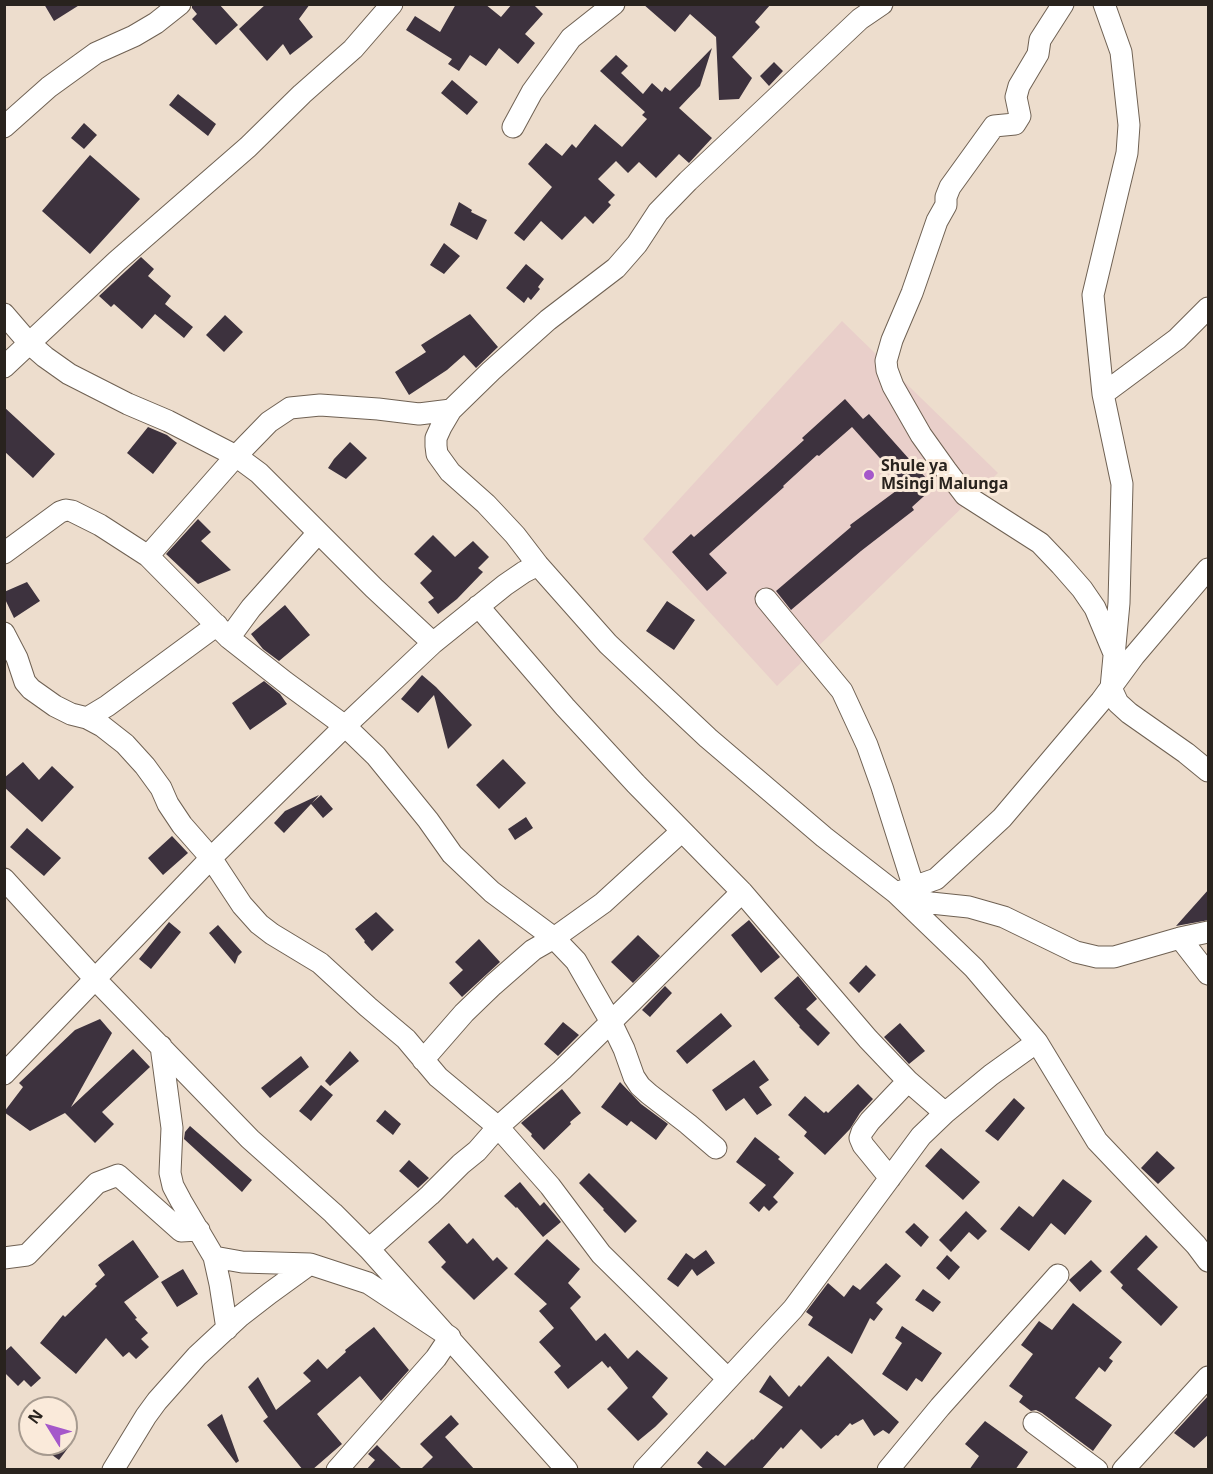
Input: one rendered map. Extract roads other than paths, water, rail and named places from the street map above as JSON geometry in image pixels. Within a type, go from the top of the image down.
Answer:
[{"type":"street","points":[[8,117],[96,53],[134,36],[156,23],[180,4]]},
{"type":"street","points":[[4,367],[117,261],[248,147],[302,94],[353,49],[392,4]]},
{"type":"street","points":[[513,127],[532,92],[571,38],[614,4]]},
{"type":"street","points":[[882,4],[854,12],[658,212],[637,244],[616,268],[548,320],[451,410],[436,438],[437,454],[450,472],[486,504],[515,535],[538,565],[608,644],[708,738],[824,837],[905,890],[931,903],[969,908],[1004,917],[1076,952],[1097,957],[1114,957],[1209,932]]},
{"type":"street","points":[[1063,4],[1040,40],[1038,54],[1019,86],[1016,97],[1020,116],[1015,124],[994,126],[950,187],[946,205],[933,231],[886,361],[893,386],[921,435],[965,495],[1040,543],[1061,565],[1095,608],[1115,654]]},
{"type":"street","points":[[1104,4],[1121,52],[1129,125],[1127,153],[1093,295],[1103,394],[1122,484],[1119,603],[1111,688],[1118,702],[1129,713],[1209,771]]},
{"type":"street","points":[[1103,394],[1177,339],[1209,308]]},
{"type":"street","points":[[4,314],[29,343],[69,374],[236,456],[266,479],[318,533],[433,643]]},
{"type":"street","points":[[148,556],[236,456],[269,422],[290,408],[320,405],[419,414],[451,410]]},
{"type":"street","points":[[4,553],[66,510],[100,525],[148,556],[223,631],[285,682],[345,726],[376,756],[428,820],[452,855],[492,892],[554,938],[576,961],[611,1022],[640,1086],[716,1148]]},
{"type":"street","points":[[87,717],[108,706],[223,631],[251,608],[318,533]]},
{"type":"street","points":[[4,1074],[211,858],[345,726],[433,643],[478,606],[524,572],[538,565]]},
{"type":"street","points":[[905,890],[936,879],[1002,818],[1111,688],[1134,656],[1209,569]]},
{"type":"street","points":[[766,599],[842,691],[870,756],[905,890],[1036,1042],[1097,1141],[1209,1261]]},
{"type":"street","points":[[478,606],[565,707],[636,784],[742,892],[868,1039],[908,1081],[945,1113]]},
{"type":"street","points":[[4,633],[17,658],[25,682],[31,689],[55,706],[71,714],[87,717],[102,726],[125,744],[145,766],[182,825],[211,858],[242,905],[259,924],[320,963],[406,1039],[438,1077],[498,1127],[550,1186],[601,1254],[728,1379]]},
{"type":"street","points":[[423,1060],[464,1013],[493,985],[533,950],[603,903],[682,831]]},
{"type":"street","points":[[4,879],[95,979],[250,1139],[333,1213],[369,1249],[567,1470]]},
{"type":"street","points":[[369,1249],[430,1195],[477,1151],[498,1127],[562,1070],[742,892]]},
{"type":"street","points":[[1180,938],[1209,974]]},
{"type":"street","points":[[644,1470],[793,1309],[921,1136],[991,1075],[1036,1042]]},
{"type":"street","points":[[161,1046],[172,1128],[170,1173],[173,1186],[214,1257],[227,1329]]},
{"type":"street","points":[[890,1178],[860,1138],[870,1121],[908,1081]]},
{"type":"street","points":[[4,1258],[27,1256],[97,1183],[118,1175],[181,1231],[199,1230]]},
{"type":"street","points":[[214,1257],[242,1262],[310,1264],[368,1283],[450,1337]]},
{"type":"street","points":[[113,1470],[157,1401],[197,1356],[270,1293],[310,1264]]},
{"type":"street","points":[[888,1470],[940,1407],[1058,1275]]},
{"type":"street","points":[[337,1470],[436,1358],[450,1337]]},
{"type":"street","points":[[1124,1470],[1209,1377]]},
{"type":"street","points":[[1034,1423],[1097,1470]]},
{"type":"place","name":"Shule ya Msingi Malunga","points":[[869,475]]}]
